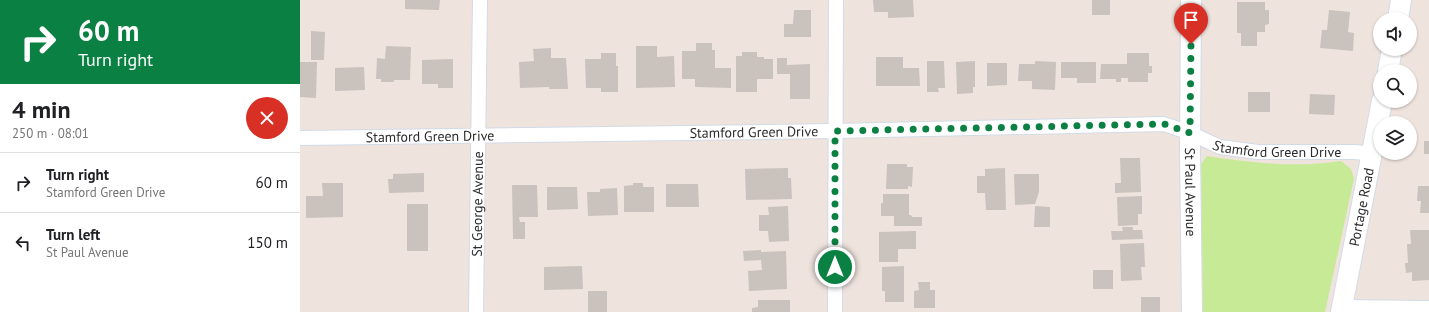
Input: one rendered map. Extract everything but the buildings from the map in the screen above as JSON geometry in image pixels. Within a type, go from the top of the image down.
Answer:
[{"type":"main road","name":"St Paul Avenue","points":[[1191,0],[1190,133],[1192,312]]},
{"type":"main road","points":[[1399,12],[1401,0]]},
{"type":"main road","name":"Portage Road","points":[[1341,309],[1381,108]]},
{"type":"street","name":"St George Avenue","points":[[476,312],[480,0]]},
{"type":"street","points":[[835,312],[836,0]]},
{"type":"street","name":"Stamford Green Drive","points":[[300,138],[835,131],[1164,124],[1220,146],[1258,152],[1355,152],[1372,154]]},
{"type":"street","points":[[1341,309],[1429,308]]},
{"type":"green space","points":[[1207,156],[1274,164],[1308,164],[1341,161],[1351,169],[1354,179],[1325,312],[1203,312],[1201,164]]},
{"type":"route","points":[[835,267],[835,131],[1164,124],[1190,133],[1191,44]]}]
